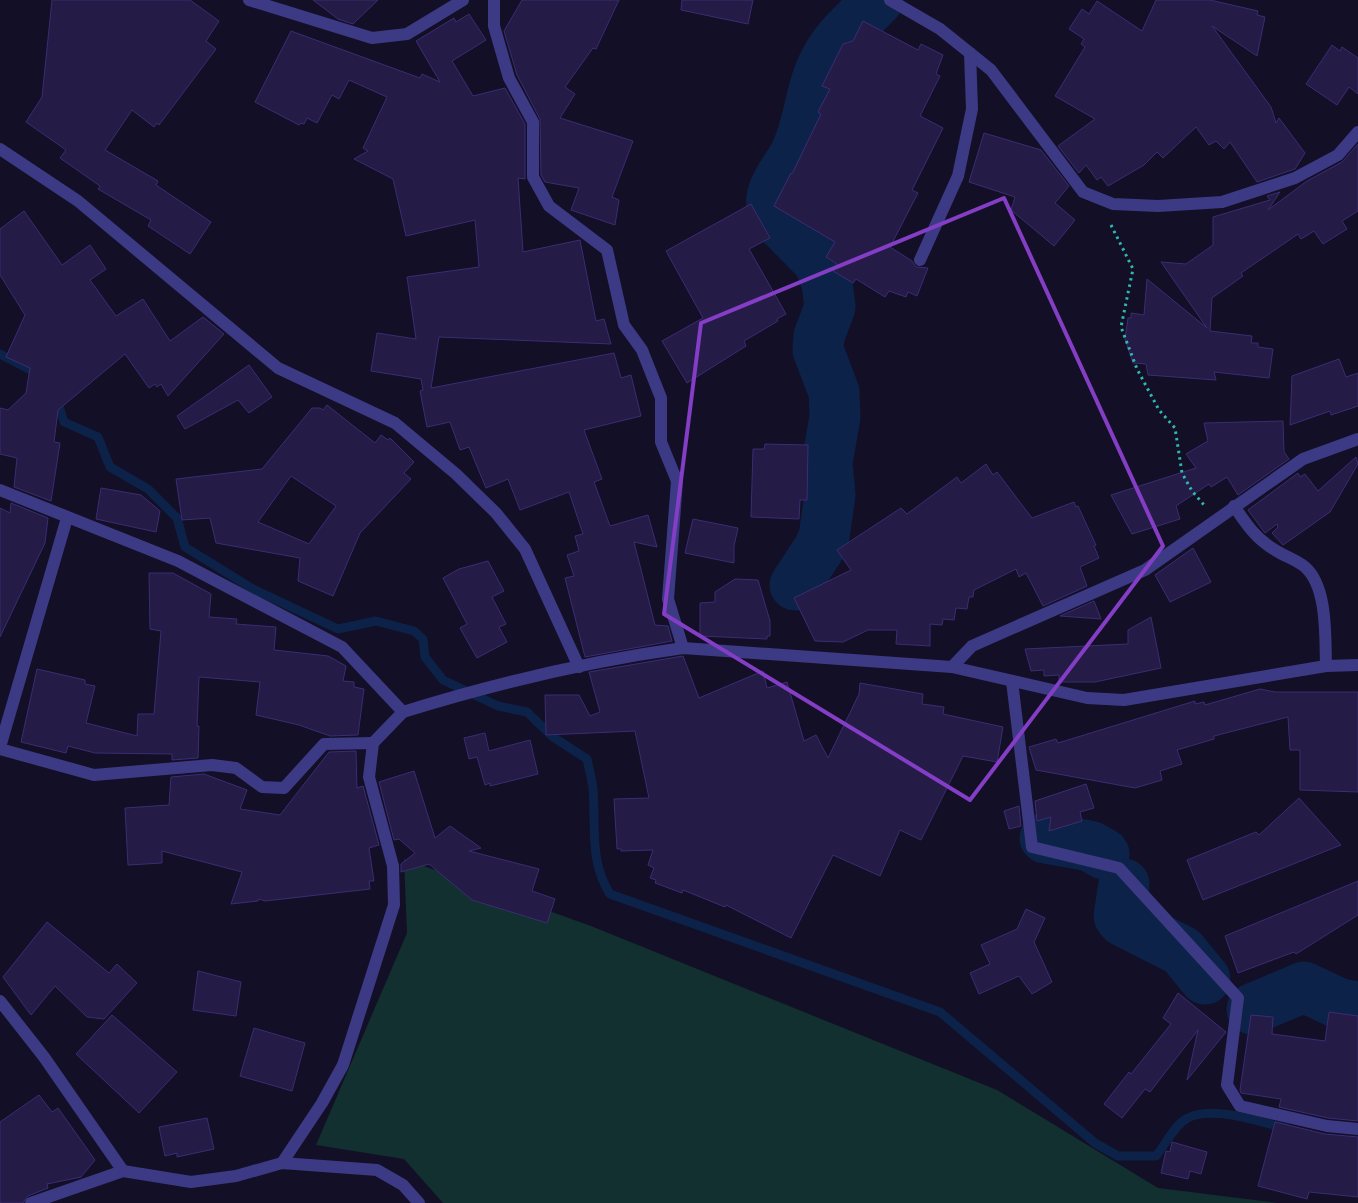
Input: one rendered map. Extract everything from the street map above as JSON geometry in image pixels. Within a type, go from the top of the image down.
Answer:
[{"type":"street","points":[[250,0],[372,38],[408,34],[464,0]]},
{"type":"street","points":[[494,0],[494,26],[509,78],[533,122],[533,177],[549,206],[608,250],[624,325],[642,350],[660,398],[661,442],[677,481],[668,599],[683,648]]},
{"type":"street","points":[[893,2],[940,30],[991,70],[1083,192],[1113,204],[1158,206],[1222,202],[1295,178],[1338,154],[1358,132]]},
{"type":"street","points":[[920,260],[958,176],[972,109],[970,54]]},
{"type":"street","points":[[0,149],[78,201],[278,368],[395,423],[456,474],[496,513],[525,549],[579,667]]},
{"type":"street","points":[[952,667],[972,646],[1145,570],[1216,518],[1303,459],[1358,439]]},
{"type":"street","points":[[0,490],[178,561],[342,647],[403,712]]},
{"type":"street","points":[[1234,506],[1254,536],[1274,550],[1306,567],[1317,584],[1324,610],[1326,666]]},
{"type":"street","points":[[67,518],[0,748],[94,774],[212,765],[236,768],[262,787],[284,788],[324,744],[374,743]]},
{"type":"street","points":[[282,1163],[322,1103],[343,1065],[394,905],[393,866],[368,777],[374,743],[403,712],[452,697],[579,667],[642,653],[683,648],[952,667],[1087,698],[1124,700],[1326,666],[1358,665]]},
{"type":"street","points":[[1012,680],[1032,847],[1119,868],[1238,998],[1227,1085],[1240,1106],[1327,1126],[1358,1128]]},
{"type":"street","points":[[0,1001],[44,1057],[123,1171]]},
{"type":"street","points":[[31,1203],[123,1171],[191,1182],[236,1176],[282,1163],[376,1170],[403,1185],[419,1203]]},
{"type":"path","points":[[1097,198],[1133,269],[1121,326],[1137,369],[1160,410],[1175,428],[1182,473],[1192,491],[1216,518]]},
{"type":"highlighted area","points":[[1004,198],[1163,546],[970,800],[664,614],[701,323]]},
{"type":"green space","points":[[404,859],[591,926],[997,1090],[1158,1188],[1277,1203],[443,1203],[404,1159],[316,1145],[407,933]]},
{"type":"building","points":[[52,0],[190,0],[219,21],[206,41],[216,49],[159,125],[157,123],[154,127],[132,110],[105,150],[158,181],[156,185],[211,222],[190,254],[148,226],[151,220],[98,189],[100,186],[60,158],[66,150],[26,122],[42,97]]},
{"type":"building","points":[[313,0],[378,0],[353,24],[338,19]]},
{"type":"building","points":[[522,0],[619,0],[596,49],[593,48],[565,87],[575,94],[560,118],[633,141],[612,197],[619,200],[615,225],[571,210],[579,188],[545,182],[541,175],[540,119],[517,75],[504,31]]},
{"type":"building","points":[[682,0],[753,0],[748,24],[681,10]]},
{"type":"building","points":[[1156,0],[1210,0],[1258,11],[1257,15],[1265,17],[1257,56],[1212,26],[1271,107],[1276,123],[1279,118],[1305,153],[1295,169],[1257,182],[1230,142],[1224,149],[1216,141],[1209,145],[1196,127],[1163,158],[1157,152],[1144,165],[1108,186],[1101,177],[1097,180],[1086,165],[1079,173],[1058,146],[1095,119],[1055,96],[1085,47],[1081,44],[1084,39],[1069,29],[1082,9],[1089,14],[1097,1],[1142,31]]},
{"type":"building","points":[[469,14],[486,40],[452,61],[473,96],[505,88],[525,124],[525,179],[518,178],[523,252],[580,240],[596,321],[604,319],[611,344],[439,337],[431,388],[614,353],[621,378],[631,375],[641,416],[584,430],[602,479],[594,482],[610,526],[648,515],[657,547],[634,542],[655,625],[668,626],[672,641],[585,657],[565,578],[574,576],[567,555],[579,551],[575,536],[583,534],[569,492],[520,510],[508,479],[486,488],[469,447],[460,450],[450,422],[427,427],[420,391],[423,390],[421,379],[371,371],[377,333],[416,339],[407,277],[479,267],[475,220],[406,236],[393,179],[354,159],[368,151],[363,148],[387,97],[349,80],[339,99],[332,95],[317,123],[307,118],[304,124],[301,123],[299,125],[255,102],[291,31],[420,78],[422,74],[440,82],[416,41],[454,18],[456,22]]},
{"type":"building","points":[[863,21],[918,50],[921,44],[943,55],[936,74],[940,76],[920,116],[943,128],[912,190],[918,193],[890,247],[912,261],[916,267],[928,268],[917,296],[908,292],[906,297],[889,291],[885,297],[856,279],[853,283],[833,271],[837,264],[826,257],[835,242],[774,206],[821,114],[818,112],[830,89],[822,86],[843,44],[853,41]]},
{"type":"building","points":[[1332,45],[1340,51],[1342,47],[1358,58],[1358,94],[1349,87],[1337,105],[1306,84]]},
{"type":"building","points":[[984,133],[1041,150],[1069,186],[1055,203],[1075,220],[1054,246],[1011,210],[1015,197],[969,182]]},
{"type":"building","points":[[1358,144],[1358,211],[1342,221],[1347,229],[1323,244],[1314,231],[1301,239],[1298,234],[1241,273],[1243,276],[1212,298],[1210,331],[1252,336],[1251,343],[1258,343],[1258,347],[1273,349],[1269,378],[1214,372],[1216,380],[1148,375],[1146,364],[1133,363],[1125,339],[1128,318],[1131,318],[1131,313],[1144,315],[1147,279],[1207,328],[1161,262],[1186,264],[1213,245],[1213,217],[1270,200],[1267,196],[1280,192],[1268,210],[1307,181],[1342,162]]},
{"type":"building","points":[[751,204],[770,238],[749,249],[786,314],[777,319],[778,321],[744,341],[746,346],[687,383],[662,341],[703,318],[666,251]]},
{"type":"building","points":[[24,211],[62,265],[90,245],[106,269],[90,280],[116,316],[143,299],[170,341],[203,317],[224,334],[168,396],[161,384],[157,387],[155,384],[149,388],[125,354],[58,410],[54,442],[60,443],[51,501],[14,487],[17,458],[0,454],[0,408],[8,410],[26,393],[30,368],[6,357],[25,315],[0,275],[0,229]]},
{"type":"building","points":[[1339,359],[1346,377],[1358,373],[1358,406],[1331,415],[1330,411],[1290,425],[1292,376]]},
{"type":"building","points":[[249,365],[272,397],[249,413],[238,400],[185,429],[177,416]]},
{"type":"building","points":[[327,405],[375,443],[381,435],[388,440],[390,438],[414,462],[404,473],[411,479],[360,533],[333,596],[298,581],[300,558],[216,543],[210,518],[182,520],[176,479],[262,469],[312,408],[323,410]],"holes":[[[291,476],[336,506],[309,544],[258,522]]]},
{"type":"building","points":[[1283,421],[1284,452],[1289,459],[1238,495],[1227,477],[1211,487],[1209,484],[1176,506],[1180,519],[1132,534],[1111,495],[1196,468],[1186,454],[1208,441],[1204,423]]},
{"type":"building","points":[[765,444],[808,445],[807,500],[800,500],[799,519],[751,517],[753,449],[764,449]]},
{"type":"building","points":[[1356,457],[1358,464],[1330,512],[1283,545],[1272,533],[1278,527],[1277,524],[1265,533],[1248,510],[1298,473],[1300,477],[1305,474],[1318,491]]},
{"type":"building","points":[[986,464],[993,475],[997,472],[1032,518],[1074,502],[1076,507],[1078,506],[1096,545],[1094,546],[1099,558],[1080,567],[1087,586],[1043,606],[1026,573],[1019,577],[1016,569],[974,590],[973,597],[969,597],[967,609],[956,608],[954,620],[943,619],[942,625],[930,624],[930,646],[896,644],[897,630],[868,630],[843,642],[815,641],[794,598],[851,570],[837,550],[901,508],[907,514],[957,477],[961,483]]},
{"type":"building","points":[[101,488],[141,495],[160,511],[156,532],[96,519]]},
{"type":"building","points":[[11,503],[48,518],[45,543],[0,637],[0,508],[10,513]]},
{"type":"building","points":[[693,519],[738,528],[734,546],[734,563],[685,553]]},
{"type":"building","points":[[1193,548],[1211,582],[1170,602],[1155,575]]},
{"type":"building","points":[[488,561],[504,591],[492,597],[506,624],[499,627],[507,642],[477,658],[460,628],[467,624],[443,578],[459,569]]},
{"type":"building","points":[[149,573],[173,573],[211,594],[209,617],[237,619],[236,624],[276,627],[274,650],[328,656],[346,666],[343,681],[354,682],[354,687],[364,689],[358,735],[330,736],[299,725],[256,715],[260,682],[199,677],[198,758],[172,760],[172,754],[95,753],[68,746],[66,753],[21,742],[37,669],[85,680],[85,684],[95,686],[86,723],[137,736],[138,714],[154,714],[161,631],[150,629]]},
{"type":"building","points":[[735,579],[758,580],[770,621],[770,636],[767,636],[767,639],[700,636],[700,603],[715,602],[715,592]]},
{"type":"building","points":[[1094,601],[1101,619],[1060,616]]},
{"type":"building","points":[[1151,617],[1161,668],[1095,682],[1059,682],[1059,675],[1044,676],[1044,670],[1031,671],[1025,649],[1128,644],[1128,630]]},
{"type":"building","points":[[683,656],[699,698],[763,671],[767,688],[787,682],[804,741],[816,735],[828,758],[859,694],[860,683],[923,694],[922,704],[944,707],[943,714],[1003,727],[997,762],[963,756],[921,840],[900,830],[880,876],[833,855],[791,938],[726,905],[725,907],[683,890],[682,893],[655,883],[656,880],[650,878],[654,868],[648,865],[653,850],[621,851],[621,849],[617,849],[614,799],[649,798],[635,731],[546,735],[545,695],[579,695],[590,716],[600,712],[589,672]]},
{"type":"building","points":[[1260,689],[1275,692],[1358,692],[1358,792],[1300,790],[1300,750],[1290,750],[1288,717],[1214,736],[1214,739],[1177,750],[1182,764],[1160,771],[1162,780],[1135,788],[1036,770],[1029,747],[1056,739],[1058,743],[1195,701],[1195,704],[1204,702],[1205,705]]},
{"type":"building","points":[[485,733],[489,751],[530,740],[538,774],[490,786],[490,783],[485,785],[477,757],[469,759],[464,738]]},
{"type":"building","points":[[356,751],[357,788],[363,786],[379,845],[369,848],[374,881],[369,881],[370,889],[265,901],[259,899],[258,901],[231,904],[242,872],[162,851],[162,863],[128,865],[125,808],[169,805],[171,777],[204,774],[247,790],[240,809],[280,815],[329,752]]},
{"type":"building","points":[[414,771],[435,838],[450,826],[481,848],[469,851],[539,869],[532,891],[555,899],[547,923],[472,900],[429,864],[401,872],[401,864],[415,853],[399,839],[394,840],[379,782]]},
{"type":"building","points":[[1086,784],[1094,808],[1080,812],[1082,821],[1049,831],[1051,817],[1037,821],[1035,801]]},
{"type":"building","points":[[1299,798],[1341,845],[1203,900],[1187,860],[1256,832],[1259,835]]},
{"type":"building","points":[[1019,806],[1021,826],[1009,829],[1004,811]]},
{"type":"building","points":[[1358,881],[1358,915],[1296,954],[1294,952],[1238,973],[1225,936]]},
{"type":"building","points":[[1026,909],[1045,918],[1034,942],[1052,982],[1032,994],[1019,976],[979,994],[970,973],[990,964],[981,945],[1017,929]]},
{"type":"building","points":[[47,922],[109,973],[117,964],[137,983],[104,1019],[87,1017],[55,986],[31,1015],[3,977]]},
{"type":"building","points":[[198,971],[241,982],[236,1016],[193,1010]]},
{"type":"building","points":[[1178,993],[1226,1032],[1187,1080],[1198,1030],[1150,1092],[1145,1089],[1122,1118],[1104,1104],[1171,1024],[1163,1018]]},
{"type":"building","points":[[1329,1012],[1358,1016],[1358,1121],[1328,1118],[1279,1107],[1281,1099],[1241,1093],[1251,1015],[1273,1017],[1272,1034],[1325,1041]]},
{"type":"building","points":[[112,1015],[177,1072],[139,1113],[76,1054]]},
{"type":"building","points":[[254,1028],[305,1043],[292,1091],[240,1076]]},
{"type":"building","points":[[39,1095],[52,1112],[58,1108],[95,1160],[81,1177],[47,1184],[48,1188],[28,1196],[23,1203],[0,1203],[0,1122]]},
{"type":"building","points":[[207,1118],[214,1149],[177,1157],[177,1153],[165,1156],[159,1127]]},
{"type":"building","points":[[1275,1122],[1325,1134],[1358,1137],[1358,1197],[1309,1192],[1307,1199],[1258,1186]]},
{"type":"building","points":[[1172,1142],[1207,1152],[1201,1174],[1190,1171],[1188,1179],[1161,1173],[1166,1151],[1170,1152]]},
{"type":"waterway","points":[[795,585],[818,550],[824,537],[830,495],[827,463],[835,417],[834,392],[818,350],[819,336],[830,307],[827,283],[819,262],[773,215],[772,199],[777,184],[800,144],[822,66],[839,40],[878,0]]},
{"type":"waterway","points":[[0,354],[40,375]]},
{"type":"waterway","points":[[56,397],[64,422],[98,437],[110,467],[148,489],[177,518],[185,547],[253,589],[338,629],[376,621],[414,631],[423,639],[425,657],[443,680],[498,706],[527,712],[553,737],[587,759],[593,789],[596,856],[603,882],[610,894],[940,1012],[1095,1143],[1118,1156],[1156,1156],[1178,1126],[1186,1119],[1196,1115],[1208,1113],[1235,1116],[1286,1128]]},
{"type":"waterway","points":[[1045,838],[1090,846],[1104,854]]},
{"type":"waterway","points":[[1124,884],[1119,916],[1123,921],[1182,951],[1205,979]]},
{"type":"waterway","points":[[1252,1009],[1304,987],[1340,1004],[1358,1007]]}]
